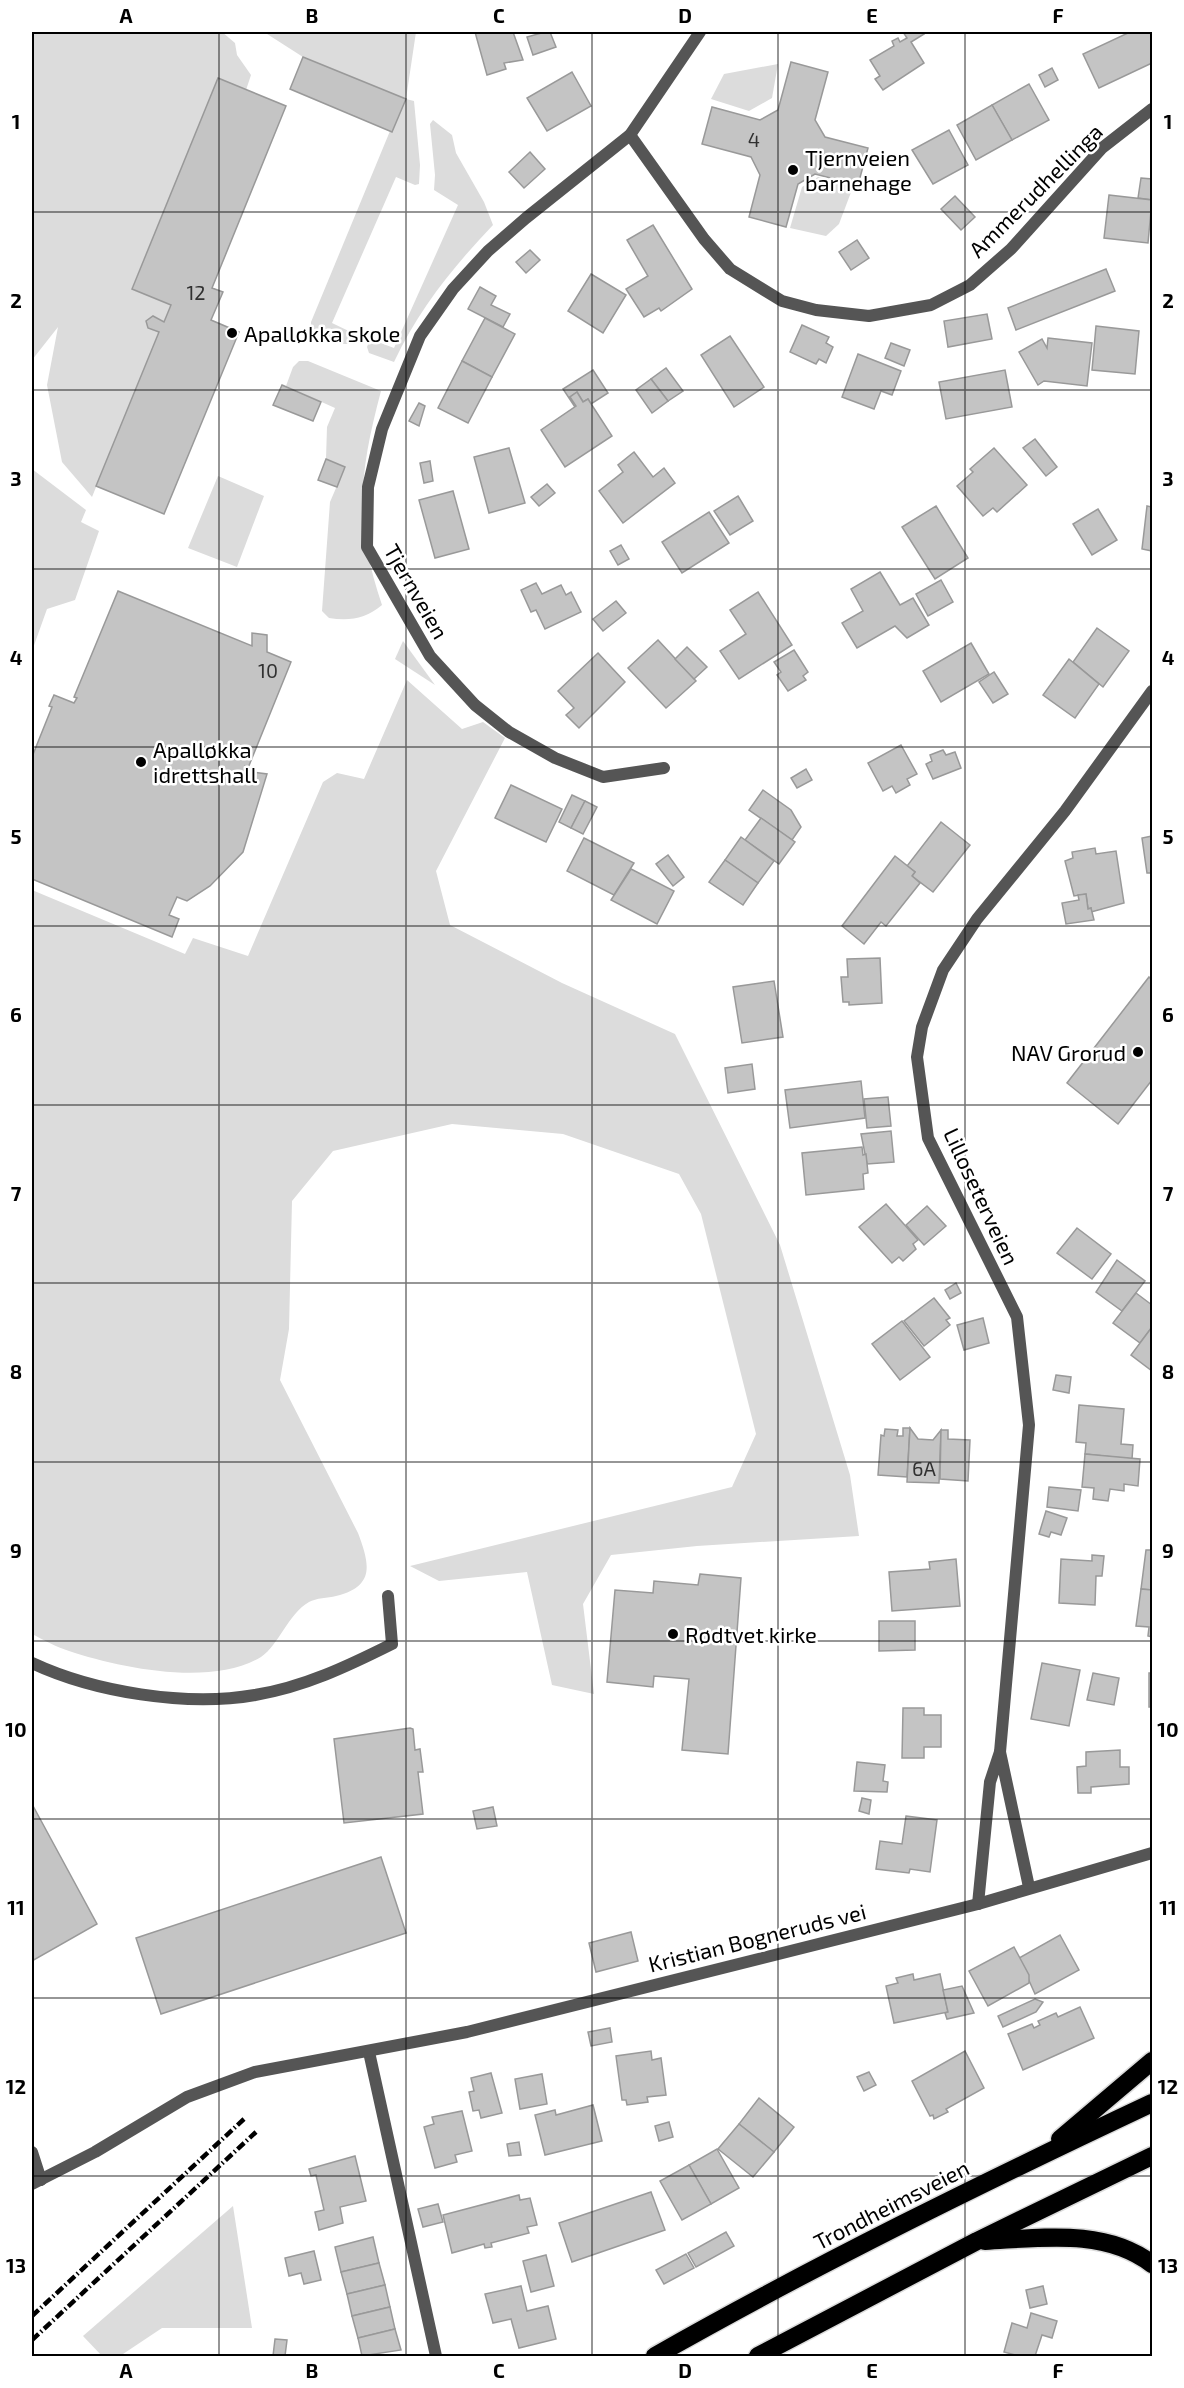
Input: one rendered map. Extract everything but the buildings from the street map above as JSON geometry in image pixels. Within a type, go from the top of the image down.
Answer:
[{"type":"highway","points":[[1044,2153],[1152,2061]]},
{"type":"highway","name":"Trondheimsveien","points":[[655,2356],[716,2322],[1044,2153],[1152,2103]]},
{"type":"highway","points":[[758,2356],[977,2241],[1152,2156]]},
{"type":"highway","points":[[977,2241],[1036,2238],[1094,2240],[1112,2243],[1152,2264]]},
{"type":"street","name":"Tjernveien","points":[[664,768],[603,777],[555,758],[509,732],[476,705],[430,656],[367,547],[368,488],[382,429],[420,336],[453,289],[488,251],[630,135],[700,32]]},
{"type":"street","name":"Ammerudhellinga","points":[[630,135],[704,239],[730,269],[782,301],[816,310],[869,315],[931,305],[970,285],[1011,249],[1102,148],[1152,110]]},
{"type":"street","name":"Lilloseterveien","points":[[978,1904],[990,1782],[1000,1752],[1029,1425],[1017,1317],[928,1138],[917,1057],[922,1027],[943,970],[977,919],[1065,811],[1152,691]]},
{"type":"street","points":[[32,1663],[60,1676],[128,1691],[220,1699],[254,1696],[318,1678],[392,1644],[388,1596]]},
{"type":"street","name":"Lilloseterveien","points":[[1000,1752],[1029,1887]]},
{"type":"street","name":"Kristian Bogneruds vei","points":[[36,2182],[95,2152],[187,2097],[283,2065],[369,2052],[467,2032],[978,1904],[1029,1887],[1152,1853]]},
{"type":"street","points":[[369,2052],[436,2356]]},
{"type":"street","points":[[32,2152],[36,2182]]},
{"type":"shaded area","points":[[32,32],[222,32],[235,43],[237,55],[251,75],[246,90],[218,79],[132,288],[171,305],[164,322],[153,316],[146,321],[148,328],[159,332],[92,497],[62,462],[47,385],[58,327],[32,360]]},
{"type":"shaded area","points":[[264,32],[416,32],[406,99],[303,57]]},
{"type":"shaded area","points":[[778,64],[772,98],[749,111],[711,99],[724,74]]},
{"type":"shaded area","points":[[406,99],[414,101],[420,165],[419,184],[415,185],[396,177],[332,323],[355,334],[348,344],[338,343],[319,334],[311,327],[311,322],[390,131]]},
{"type":"shaded area","points":[[433,120],[452,135],[456,153],[484,202],[493,225],[438,289],[414,324],[394,362],[369,353],[367,347],[370,339],[394,348],[458,205],[434,190],[435,175],[430,124]]},
{"type":"shaded area","points":[[818,177],[853,187],[839,224],[826,236],[790,228],[802,187]]},
{"type":"shaded area","points":[[299,361],[308,361],[381,391],[368,448],[363,498],[367,548],[382,605],[357,618],[329,618],[322,611],[330,502],[345,467],[326,459],[327,427],[335,408],[286,386],[293,367]]},
{"type":"shaded area","points":[[32,469],[86,510],[81,522],[99,531],[75,600],[47,609],[32,651]]},
{"type":"shaded area","points":[[218,476],[264,496],[237,567],[188,548]]},
{"type":"shaded area","points":[[403,641],[435,685],[395,659]]},
{"type":"shaded area","points":[[407,680],[462,729],[483,722],[505,738],[436,871],[450,925],[562,983],[675,1034],[780,1245],[850,1475],[859,1536],[697,1546],[611,1555],[583,1604],[594,1694],[552,1685],[527,1572],[439,1581],[410,1566],[732,1487],[756,1434],[701,1214],[679,1174],[563,1134],[452,1124],[333,1151],[292,1201],[289,1329],[280,1380],[358,1533],[367,1564],[366,1573],[358,1586],[349,1592],[309,1602],[295,1614],[273,1645],[261,1657],[241,1666],[218,1671],[192,1673],[139,1668],[64,1649],[32,1634],[32,890],[185,954],[193,938],[248,956],[323,782],[337,773],[364,779]]},
{"type":"shaded area","points":[[233,2206],[252,2328],[162,2328],[120,2356],[102,2356],[83,2336]]},
{"type":"railway","points":[[32,2316],[244,2119]]},
{"type":"railway","points":[[32,2340],[256,2132]]},
{"type":"place","name":"Tjernveien barnehage","points":[[793,170]]},
{"type":"place","name":"Apalløkka skole","points":[[232,333]]},
{"type":"place","name":"Apalløkka idrettshall","points":[[141,762]]},
{"type":"place","name":"NAV Grorud","points":[[1138,1052]]},
{"type":"place","name":"Rødtvet kirke","points":[[673,1634]]}]
